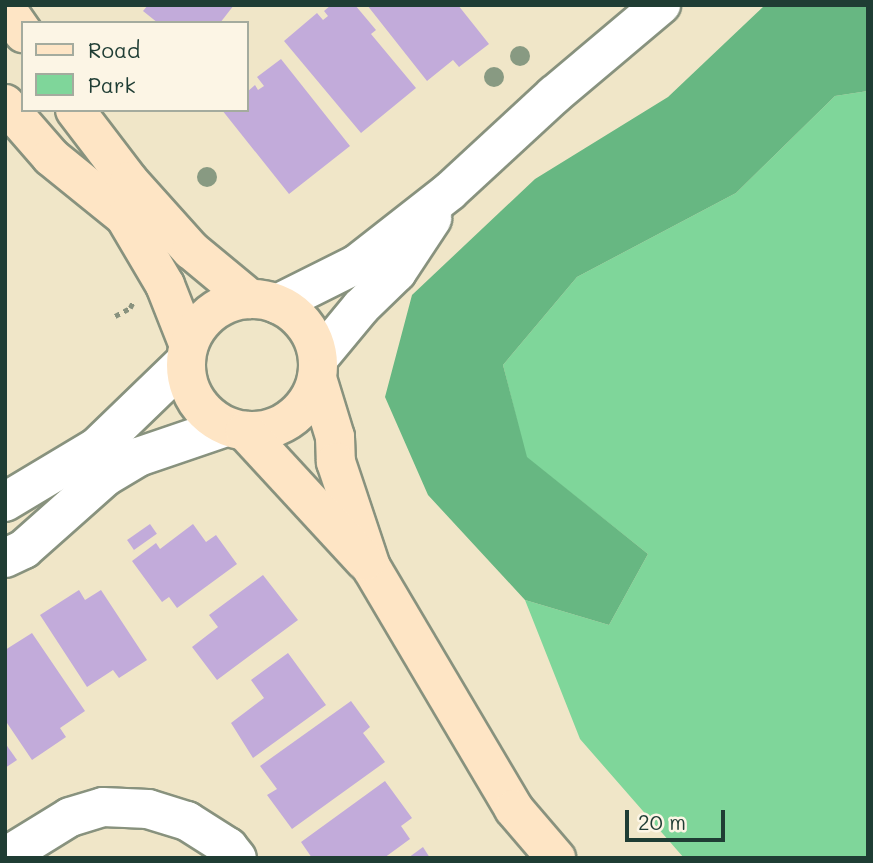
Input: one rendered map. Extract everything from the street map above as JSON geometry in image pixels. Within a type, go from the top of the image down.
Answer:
[{"type":"main road","points":[[5,7],[21,30]]},
{"type":"main road","points":[[5,104],[51,157],[125,217],[165,285],[187,353],[187,383],[195,401],[208,416],[236,429],[371,567]]},
{"type":"main road","points":[[77,112],[129,181],[191,250],[263,301],[304,324],[335,437],[336,462],[371,567],[514,808],[556,858]]},
{"type":"main road","points":[[187,353],[198,325],[213,312],[228,303],[263,301]]},
{"type":"main road","points":[[236,429],[265,430],[292,417],[311,396],[318,368]]},
{"type":"street","points":[[263,301],[357,264],[450,191],[554,94],[662,5]]},
{"type":"street","points":[[318,368],[361,307],[397,272],[450,191]]},
{"type":"street","points":[[5,502],[97,447],[187,353]]},
{"type":"street","points":[[5,558],[24,549],[105,477],[127,464],[236,429]]},
{"type":"street","points":[[5,857],[70,817],[103,807],[148,808],[187,821],[228,847],[237,858]]},
{"type":"green space","points":[[765,5],[868,5],[868,91],[835,96],[736,193],[577,277],[503,365],[527,457],[648,554],[609,625],[525,600],[428,495],[385,397],[412,295],[535,179],[668,97]]},
{"type":"green space","points":[[868,91],[868,858],[684,858],[580,739],[525,600],[609,625],[648,554],[526,457],[503,365],[577,277],[736,193],[835,96]]},
{"type":"building","points":[[148,5],[234,5],[222,21],[156,21],[143,11]]},
{"type":"building","points":[[331,5],[355,5],[376,30],[371,34],[416,88],[361,133],[284,41],[317,13],[323,20],[328,16],[324,11]]},
{"type":"building","points":[[367,5],[458,5],[489,44],[459,67],[453,60],[427,81]]},
{"type":"building","points":[[281,59],[350,146],[289,194],[224,112],[248,112],[248,91],[255,85],[258,90],[264,86],[257,77]]},
{"type":"building","points":[[150,524],[157,534],[134,550],[127,540]]},
{"type":"building","points":[[193,524],[206,542],[216,535],[237,564],[177,608],[169,597],[162,602],[132,561],[156,543],[160,549]]},
{"type":"building","points":[[263,575],[298,620],[217,680],[192,647],[218,627],[209,615]]},
{"type":"building","points":[[79,590],[85,600],[101,590],[147,660],[119,678],[113,670],[87,687],[40,615]]},
{"type":"building","points":[[32,633],[85,711],[60,728],[66,737],[32,760],[5,720],[5,650]]},
{"type":"building","points":[[288,653],[326,705],[253,758],[231,723],[264,698],[251,680]]},
{"type":"building","points":[[351,701],[370,727],[363,733],[385,762],[292,829],[267,795],[277,789],[260,766]]},
{"type":"building","points":[[5,743],[17,760],[5,768]]},
{"type":"building","points":[[385,781],[412,818],[401,826],[410,839],[384,858],[312,858],[301,842]]},
{"type":"building","points":[[423,847],[430,858],[408,858]]}]
